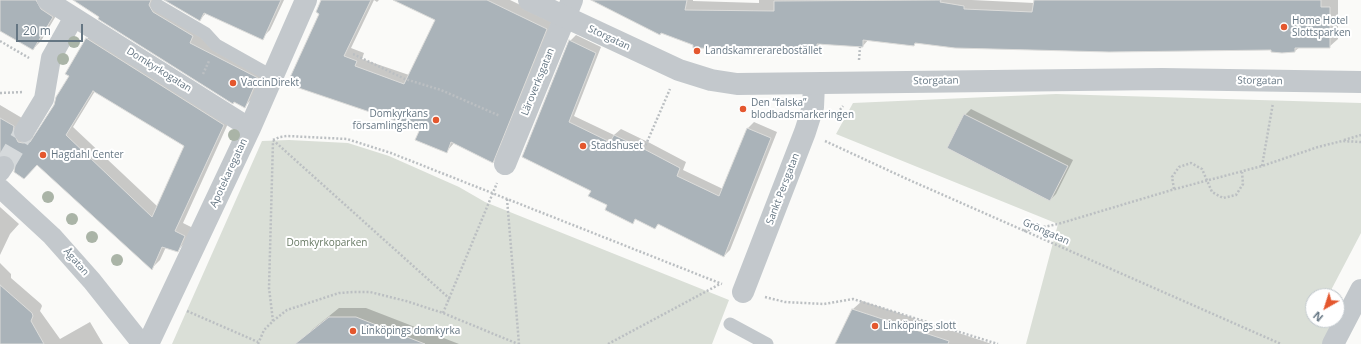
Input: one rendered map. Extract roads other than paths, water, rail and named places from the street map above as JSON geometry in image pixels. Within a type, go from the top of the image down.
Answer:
[{"type":"street","name":"Domkyrkogatan","points":[[47,0],[250,128]]},
{"type":"street","name":"Apotekaregatan","points":[[148,344],[176,306],[305,0]]},
{"type":"street","name":"Storgatan","points":[[529,0],[568,9],[679,70],[711,80],[737,84],[1162,78],[1276,82],[1361,82]]},
{"type":"street","name":"Läroverksgatan","points":[[505,164],[568,9]]},
{"type":"street","points":[[24,132],[44,99],[51,58],[74,17]]},
{"type":"street","name":"Sankt Persgatan","points":[[743,292],[805,132],[813,107],[814,84]]},
{"type":"street","name":"Ågatan","points":[[0,188],[52,236],[92,281],[142,344]]},
{"type":"street","points":[[1333,344],[1361,290]]},
{"type":"lane","points":[[156,4],[204,33],[216,45],[273,77]]},
{"type":"lane","points":[[730,324],[767,344]]},
{"type":"tunnel","points":[[4,166],[24,132]]},
{"type":"place","name":"Home Hotel Slottsparken","points":[[1284,27]]},
{"type":"place","name":"Landskamrerarebostället","points":[[697,51]]},
{"type":"place","name":"VaccinDirekt","points":[[233,83]]},
{"type":"place","name":"Den “falska” blodbadsmarkeringen","points":[[743,109]]},
{"type":"place","name":"Domkyrkans församlingshem","points":[[436,120]]},
{"type":"place","name":"Stadshuset","points":[[583,146]]},
{"type":"place","name":"Hagdahl Center","points":[[43,155]]},
{"type":"place","name":"Linköpings slott","points":[[875,326]]},
{"type":"place","name":"Linköpings domkyrka","points":[[353,331]]},
{"type":"park label","name":"Domkyrkoparken","points":[[327,243]]}]
